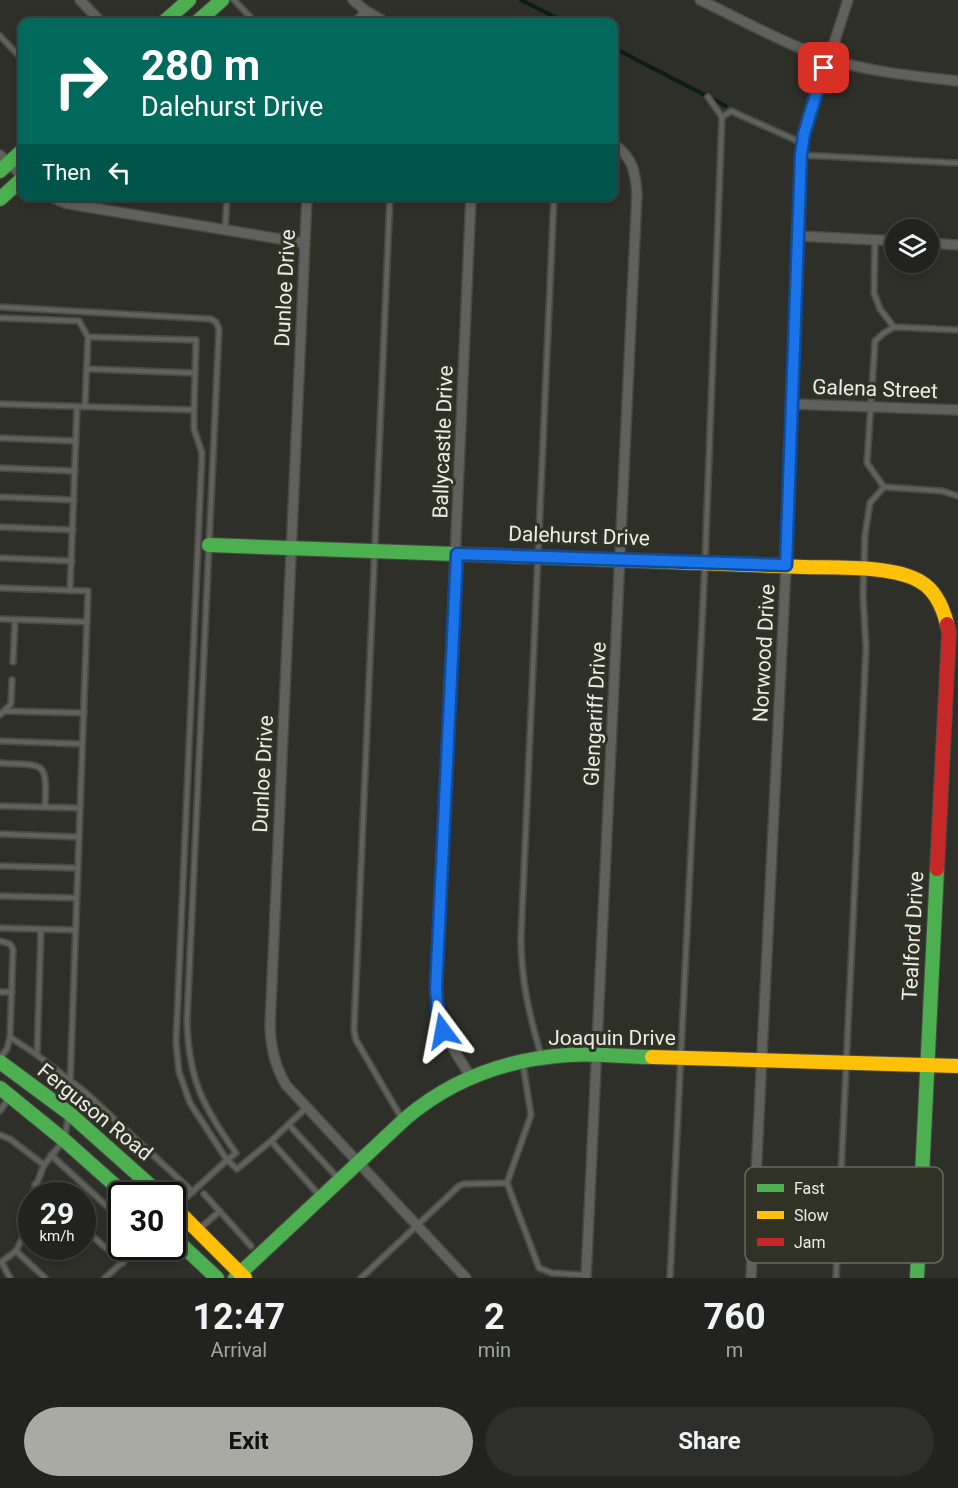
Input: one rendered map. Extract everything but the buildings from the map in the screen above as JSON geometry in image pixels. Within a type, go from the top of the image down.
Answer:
[{"type":"street","points":[[80,0],[97,18]]},
{"type":"street","points":[[169,18],[189,0]]},
{"type":"street","points":[[202,18],[222,0]]},
{"type":"street","points":[[353,0],[378,18]]},
{"type":"street","points":[[700,0],[792,45],[827,58],[892,74],[958,81]]},
{"type":"street","name":"Norwood Drive","points":[[757,1167],[786,565],[801,155],[802,143],[827,58],[848,0]]},
{"type":"street","points":[[360,18],[366,11]]},
{"type":"street","name":"Glengariff Drive","points":[[586,1276],[637,193],[635,171],[625,154],[618,148]]},
{"type":"street","points":[[18,154],[3,163],[18,175]]},
{"type":"street","points":[[0,199],[18,182]]},
{"type":"street","points":[[61,201],[305,243]]},
{"type":"street","name":"Dunloe Drive","points":[[307,201],[270,1047],[276,1069],[286,1085],[466,1278]]},
{"type":"street","name":"Ballycastle Drive","points":[[471,201],[436,989],[438,1014],[443,1031],[471,1077]]},
{"type":"street","points":[[798,236],[885,240]]},
{"type":"street","points":[[939,243],[958,244]]},
{"type":"street","name":"Galena Street","points":[[791,404],[958,410]]},
{"type":"street","name":"Dalehurst Drive","points":[[209,544],[864,569],[899,573],[914,578],[928,585],[938,599]]},
{"type":"street","name":"Tealford Drive","points":[[922,1167],[949,632],[946,615],[938,599]]},
{"type":"street","name":"Joaquin Drive","points":[[240,1276],[358,1162],[425,1102],[471,1077],[523,1061],[570,1055],[958,1066]]},
{"type":"street","name":"Ferguson Road","points":[[0,1060],[69,1113],[146,1182]]},
{"type":"street","name":"Ferguson Road","points":[[5,1092],[111,1182]]},
{"type":"street","points":[[186,1218],[240,1276]]},
{"type":"street","points":[[186,1249],[217,1278]]},
{"type":"street","name":"Norwood Drive","points":[[751,1278],[752,1263]]},
{"type":"street","name":"Tealford Drive","points":[[917,1278],[918,1263]]},
{"type":"lane","points":[[234,0],[251,18]]},
{"type":"lane","points":[[0,36],[18,55]]},
{"type":"lane","points":[[670,1278],[705,562],[722,117],[708,97]]},
{"type":"lane","points":[[722,117],[731,111],[802,143]]},
{"type":"lane","points":[[801,155],[958,163]]},
{"type":"lane","points":[[225,230],[227,201]]},
{"type":"lane","points":[[390,201],[354,1030],[356,1040],[403,1121]]},
{"type":"lane","points":[[542,1058],[522,983],[520,937],[554,201]]},
{"type":"lane","points":[[875,240],[874,293],[880,309],[894,327]]},
{"type":"lane","points":[[0,307],[211,319],[216,322],[219,329],[187,1034],[194,1082],[210,1113],[236,1153],[186,1198]]},
{"type":"lane","points":[[0,318],[80,321],[88,337],[86,406]]},
{"type":"lane","points":[[884,487],[867,463],[875,342],[894,327],[958,330]]},
{"type":"lane","points":[[88,337],[196,340],[194,429],[202,453],[176,1042],[179,1072],[190,1103],[227,1161],[237,1169],[271,1142],[306,1108]]},
{"type":"lane","points":[[87,369],[195,373]]},
{"type":"lane","points":[[0,404],[194,410]]},
{"type":"lane","points":[[70,591],[77,407]]},
{"type":"lane","points":[[0,438],[76,441]]},
{"type":"lane","points":[[0,468],[75,471]]},
{"type":"lane","points":[[884,487],[942,491],[958,496]]},
{"type":"lane","points":[[842,1167],[866,649],[862,594],[865,535],[870,503],[884,487]]},
{"type":"lane","points":[[0,497],[74,500]]},
{"type":"lane","points":[[0,527],[73,530]]},
{"type":"lane","points":[[0,558],[72,561]]},
{"type":"lane","points":[[0,588],[88,591],[69,1113],[64,1140],[44,1165],[36,1182]]},
{"type":"lane","points":[[0,619],[87,622]]},
{"type":"lane","points":[[13,662],[15,620]]},
{"type":"lane","points":[[2,713],[11,704],[12,680]]},
{"type":"lane","points":[[2,713],[84,713]]},
{"type":"lane","points":[[0,741],[82,744]]},
{"type":"lane","points":[[0,763],[37,765],[43,769],[46,777],[45,807]]},
{"type":"lane","points":[[0,806],[80,808]]},
{"type":"lane","points":[[0,834],[78,837]]},
{"type":"lane","points":[[0,866],[77,868]]},
{"type":"lane","points":[[0,896],[76,898]]},
{"type":"lane","points":[[0,928],[74,930]]},
{"type":"lane","points":[[37,1055],[41,929]]},
{"type":"lane","points":[[0,940],[10,944],[13,949],[10,1037],[7,1049],[0,1060]]},
{"type":"lane","points":[[0,992],[12,992]]},
{"type":"lane","points":[[10,1037],[71,1081],[194,1192]]},
{"type":"lane","points":[[523,1061],[531,1115],[507,1183],[539,1268],[552,1273],[586,1276]]},
{"type":"lane","points":[[0,1111],[5,1092]]},
{"type":"lane","points":[[289,1125],[340,1179]]},
{"type":"lane","points":[[0,1135],[10,1139],[44,1165]]},
{"type":"lane","points":[[271,1142],[321,1197]]},
{"type":"lane","points":[[51,1155],[108,1207]]},
{"type":"lane","points":[[361,1278],[463,1184],[507,1183]]},
{"type":"lane","points":[[204,1194],[251,1246]]},
{"type":"lane","points":[[198,1230],[220,1211]]},
{"type":"lane","points":[[96,1239],[123,1263]]},
{"type":"lane","points":[[10,1278],[1,1263],[18,1247]]},
{"type":"lane","points":[[16,1251],[45,1278]]},
{"type":"lane","points":[[105,1278],[126,1260]]},
{"type":"lane","points":[[836,1278],[837,1263]]},
{"type":"waterway","points":[[521,0],[557,18]]},
{"type":"waterway","points":[[618,50],[726,106]]},
{"type":"traffic: fast","points":[[169,18],[189,0]]},
{"type":"traffic: fast","points":[[202,18],[222,0]]},
{"type":"traffic: fast","points":[[0,171],[18,155]]},
{"type":"traffic: fast","points":[[0,199],[18,183]]},
{"type":"traffic: fast","points":[[209,545],[671,562]]},
{"type":"traffic: fast","points":[[922,1167],[937,869]]},
{"type":"traffic: fast","points":[[235,1278],[406,1118],[442,1092],[482,1073],[546,1057],[589,1054],[652,1057]]},
{"type":"traffic: fast","points":[[0,1062],[69,1113],[146,1182]]},
{"type":"traffic: fast","points":[[0,1088],[111,1182]]},
{"type":"traffic: fast","points":[[186,1249],[217,1278]]},
{"type":"traffic: fast","points":[[917,1278],[918,1263]]},
{"type":"traffic: slow","points":[[671,562],[848,568],[896,573],[921,582],[931,590],[941,606],[947,624]]},
{"type":"traffic: slow","points":[[652,1057],[958,1066]]},
{"type":"traffic: slow","points":[[186,1219],[245,1278]]},
{"type":"traffic: jam","points":[[937,869],[949,632],[947,624]]},
{"type":"route","points":[[443,1031],[438,1014],[436,989],[457,554],[786,565],[801,155],[804,134],[824,68]]}]
